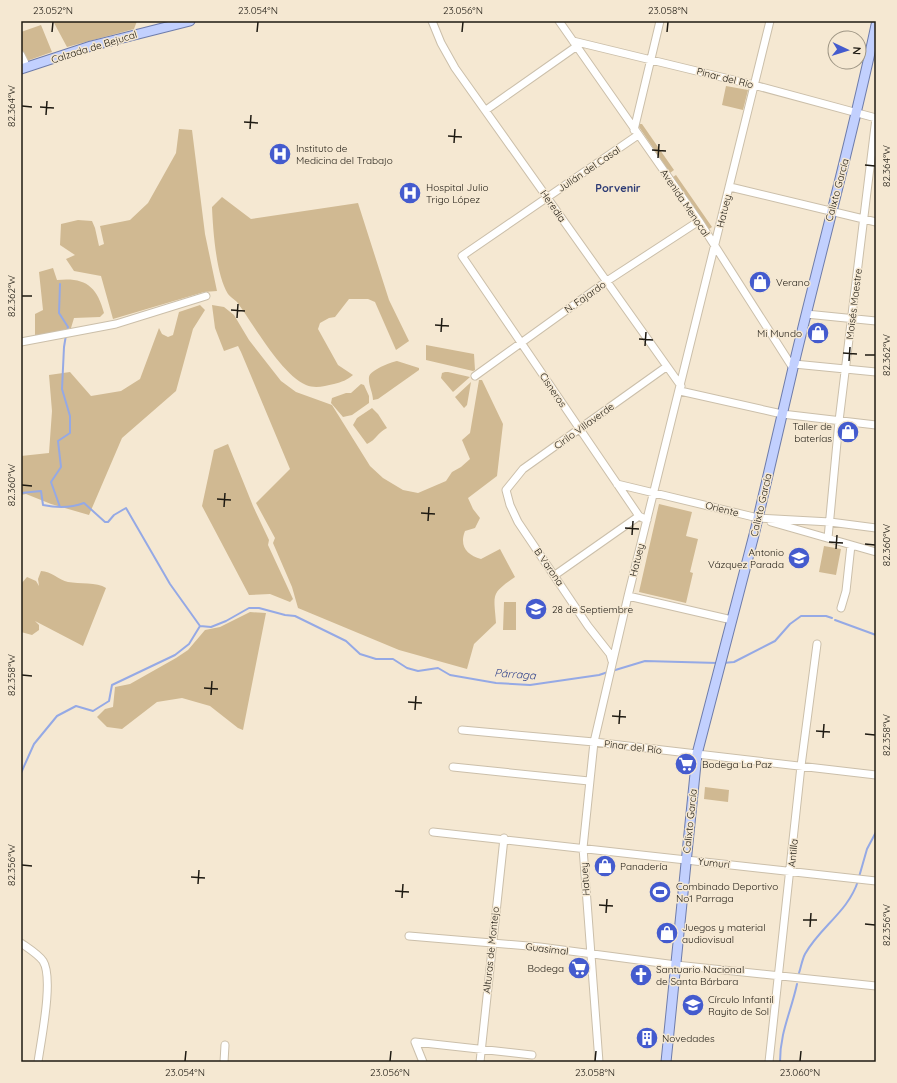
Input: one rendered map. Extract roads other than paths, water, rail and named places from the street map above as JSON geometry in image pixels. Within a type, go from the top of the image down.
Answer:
[{"type":"main road","name":"Calzada de Bejucal","points":[[24,68],[91,46],[190,21]]},
{"type":"main road","name":"Calixto García","points":[[666,1062],[697,754],[758,518],[831,211],[858,112],[876,25]]},
{"type":"street","name":"Avenida Menocal","points":[[559,21],[699,221],[715,248],[794,366]]},
{"type":"street","points":[[636,133],[660,21]]},
{"type":"street","name":"Hatuey","points":[[599,1062],[583,848],[594,742],[628,596],[655,493],[770,21]]},
{"type":"street","name":"Heredia","points":[[434,22],[455,68],[607,281],[680,389]]},
{"type":"street","points":[[486,110],[575,44]]},
{"type":"street","name":"Pinar del Río","points":[[575,44],[651,59],[858,112],[876,118]]},
{"type":"street","points":[[21,54],[24,68]]},
{"type":"street","name":"Moisés Maestre","points":[[828,538],[839,421],[876,118]]},
{"type":"street","name":"Julián del Casal","points":[[462,256],[547,198],[636,133]]},
{"type":"street","points":[[730,187],[876,222]]},
{"type":"street","name":"N. Fajardo","points":[[475,376],[607,281],[699,221]]},
{"type":"street","name":"Cisneros","points":[[462,256],[639,516],[647,520]]},
{"type":"street","points":[[21,342],[116,324],[206,296]]},
{"type":"street","points":[[806,314],[876,321]]},
{"type":"street","points":[[794,366],[876,372]]},
{"type":"street","name":"Cirilo Villaverde","points":[[506,490],[514,478],[523,469],[666,368]]},
{"type":"street","points":[[680,389],[782,414],[876,425]]},
{"type":"street","name":"Oriente","points":[[617,484],[758,518],[830,522],[876,528]]},
{"type":"street","name":"B Varona","points":[[506,490],[510,505],[518,522],[588,626],[610,654],[612,662]]},
{"type":"street","points":[[555,575],[639,516]]},
{"type":"street","points":[[758,518],[876,552]]},
{"type":"street","points":[[841,608],[846,591],[851,545]]},
{"type":"street","points":[[628,596],[732,620]]},
{"type":"street","name":"Antilla","points":[[769,1062],[791,870],[801,766],[817,644]]},
{"type":"street","name":"Pinar del Río","points":[[462,730],[594,742],[876,775]]},
{"type":"street","points":[[453,767],[589,781]]},
{"type":"street","name":"Yumurí","points":[[433,832],[504,838],[876,881]]},
{"type":"street","name":"Alturas de Montejo","points":[[480,1062],[504,838]]},
{"type":"street","name":"Guasimal","points":[[410,936],[540,947],[676,965],[876,986]]},
{"type":"street","points":[[21,943],[42,959],[46,966],[48,981],[38,1062]]},
{"type":"street","points":[[423,1062],[415,1042],[532,1055]]},
{"type":"street","points":[[224,1062],[225,1045]]},
{"type":"waterway","points":[[60,284],[59,313],[68,327],[67,331]]},
{"type":"waterway","points":[[60,507],[51,482],[61,467],[58,441],[70,433],[70,416],[62,389],[66,335]]},
{"type":"waterway","points":[[21,493],[41,491],[43,505],[48,506],[69,507],[84,503],[105,522],[108,522],[114,515],[126,508],[170,584],[200,626]]},
{"type":"waterway","name":"Párraga","points":[[200,626],[211,627],[226,621],[249,608],[259,608],[295,616],[346,641],[360,654],[376,659],[393,659],[407,668],[418,671],[438,668],[450,675],[496,683],[530,685],[599,675],[608,672]]},
{"type":"waterway","name":"Párraga","points":[[723,663],[734,662],[775,641],[790,624],[801,616],[826,616],[832,618]]},
{"type":"waterway","name":"Párraga","points":[[835,620],[876,635]]},
{"type":"waterway","points":[[21,773],[34,744],[57,716],[76,706],[93,711],[109,701],[112,685],[175,655],[189,644],[200,626]]},
{"type":"waterway","name":"Párraga","points":[[612,671],[645,661],[718,663]]},
{"type":"waterway","points":[[859,877],[867,849],[876,832]]},
{"type":"waterway","points":[[799,973],[802,961],[811,944],[848,902],[858,881]]},
{"type":"waterway","points":[[780,1062],[782,1041],[797,984]]},
{"type":"place","name":"Instituto de Medicina del Trabajo","points":[[280,154]]},
{"type":"place","name":"Hospital Julio Trigo López","points":[[410,193]]},
{"type":"place","name":"Verano","points":[[760,282]]},
{"type":"place","name":"Mi Mundo","points":[[818,333]]},
{"type":"place","name":"Taller de baterías","points":[[848,432]]},
{"type":"place","name":"Antonio Vázquez Parada","points":[[799,558]]},
{"type":"place","name":"28 de Septiembre","points":[[536,609]]},
{"type":"place","name":"Bodega La Paz","points":[[686,764]]},
{"type":"place","name":"Panadería","points":[[605,866]]},
{"type":"place","name":"Combinado Deportivo No1 Parraga","points":[[660,892]]},
{"type":"place","name":"Juegos y material audiovisual","points":[[667,933]]},
{"type":"place","name":"Bodega","points":[[579,968]]},
{"type":"place","name":"Santuario Nacional de Santa Bárbara","points":[[641,975]]},
{"type":"place","name":"Círculo Infantil Rayito de Sol","points":[[693,1005]]},
{"type":"place","name":"Novedades","points":[[647,1038]]},
{"type":"district","name":"Porvenir","points":[[618,188]]}]
